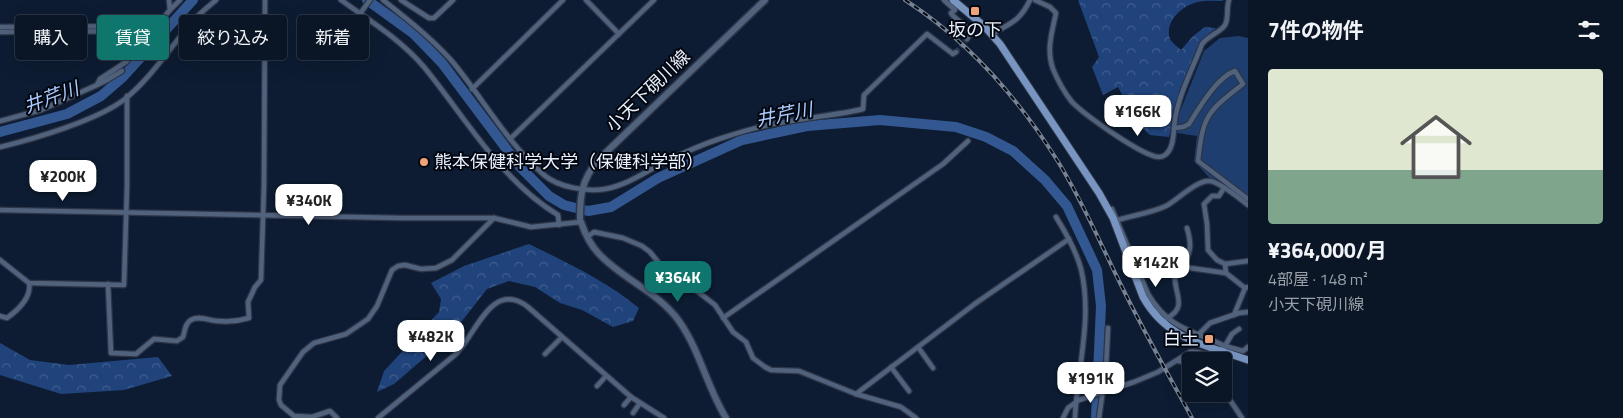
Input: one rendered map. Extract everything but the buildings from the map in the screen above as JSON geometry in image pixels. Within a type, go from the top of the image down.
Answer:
[{"type":"main road","name":"小天下硯川線","points":[[726,418],[714,397],[691,340],[679,322],[654,295],[600,256],[587,237],[580,218],[581,190],[589,171],[597,161],[765,0]]},
{"type":"main road","points":[[953,0],[992,34],[1104,201],[1113,218],[1143,298],[1150,309],[1159,319],[1181,336],[1248,362]]},
{"type":"street","points":[[169,0],[170,10]]},
{"type":"street","points":[[166,15],[180,0]]},
{"type":"street","points":[[0,147],[106,111],[142,83],[195,19],[216,0]]},
{"type":"street","points":[[108,284],[111,353],[136,354],[154,339],[177,341],[183,337],[186,324],[190,320],[198,318],[218,322],[240,321],[249,318],[248,302],[255,287],[261,280],[264,185],[265,0]]},
{"type":"street","points":[[341,0],[392,37],[423,66],[526,193],[558,215],[559,225]]},
{"type":"street","points":[[363,11],[370,0]]},
{"type":"street","points":[[383,0],[415,24],[452,62],[525,156],[553,182],[581,190],[604,189],[619,185],[667,161],[717,139],[737,133],[782,122],[863,109],[864,95],[927,34],[954,54],[956,52]]},
{"type":"street","points":[[402,0],[429,18],[434,18],[453,0]]},
{"type":"street","points":[[472,89],[564,0]]},
{"type":"street","points":[[586,0],[619,34]]},
{"type":"street","points":[[510,139],[654,0]]},
{"type":"street","points":[[944,0],[955,10],[951,13],[953,17],[969,30],[970,34],[967,38]]},
{"type":"street","points":[[992,34],[1018,20],[1030,0]]},
{"type":"street","points":[[1034,0],[1050,7],[1056,13],[1049,48],[1051,60],[1064,91],[1073,102],[1106,128],[1151,156],[1159,157],[1166,155],[1171,148],[1179,105],[1202,44],[1208,37],[1223,27],[1226,22],[1226,7],[1229,0]]},
{"type":"street","points":[[0,27],[97,26]]},
{"type":"street","points":[[0,32],[97,31]]},
{"type":"street","points":[[97,85],[100,79],[128,60]]},
{"type":"street","points":[[0,121],[41,110],[97,85],[122,71]]},
{"type":"street","points":[[1174,128],[1189,124],[1213,90],[1229,73],[1235,71],[1243,84],[1211,110],[1201,130],[1198,161],[1248,198]]},
{"type":"street","points":[[0,260],[29,283],[124,285],[127,96]]},
{"type":"street","points":[[723,318],[942,164],[968,141]]},
{"type":"street","points":[[1118,220],[1166,206],[1207,180],[1224,188],[1248,206]]},
{"type":"street","points":[[1224,188],[1219,196],[1212,196],[1204,204],[1208,224],[1208,250],[1217,260],[1225,264],[1248,261]]},
{"type":"street","points":[[1112,209],[1148,294],[1162,314],[1180,326],[1199,334],[1221,350],[1245,352],[1248,347]]},
{"type":"street","points":[[0,210],[494,218],[532,227],[559,225],[580,218]]},
{"type":"street","points":[[1056,217],[1069,239],[1081,267],[1084,286],[1086,320],[1075,418]]},
{"type":"street","points":[[337,418],[330,411],[312,417],[294,416],[281,405],[279,400],[280,385],[302,352],[314,343],[346,334],[368,319],[377,306],[392,270],[398,266],[405,265],[421,270],[436,268],[452,260],[494,218]]},
{"type":"street","points":[[1167,318],[1177,310],[1180,298],[1174,284],[1175,275],[1183,268],[1192,245],[1188,228]]},
{"type":"street","points":[[587,237],[594,232],[623,238],[642,246],[650,252],[663,268],[680,273],[697,291],[715,305],[733,332],[746,342],[753,358],[765,367],[771,370],[799,372],[856,394],[901,407],[916,418]]},
{"type":"street","points":[[856,394],[976,303],[1069,239]]},
{"type":"street","points":[[1225,264],[1226,273]]},
{"type":"street","points":[[1183,268],[1226,273],[1247,288],[1234,315]]},
{"type":"street","points":[[0,316],[7,318],[28,297],[29,283]]},
{"type":"street","points":[[378,418],[456,354],[465,345],[487,309],[495,303],[508,300],[516,300],[523,303],[631,397],[664,418]]},
{"type":"street","points":[[1199,334],[1210,323],[1248,312]]},
{"type":"street","points":[[1100,418],[1106,368],[1108,328]]},
{"type":"street","points":[[1063,418],[1068,408],[1078,402],[1165,369],[1190,352],[1195,351],[1210,356],[1221,350],[1232,334],[1239,330]]},
{"type":"street","points":[[545,354],[562,337]]},
{"type":"street","points":[[918,347],[934,368]]},
{"type":"street","points":[[1178,361],[1182,362]]},
{"type":"street","points":[[892,366],[909,391]]},
{"type":"street","points":[[597,386],[606,376]]},
{"type":"street","points":[[624,405],[631,397]]},
{"type":"street","points":[[1231,402],[1242,418]]},
{"type":"street","points":[[633,413],[640,403]]},
{"type":"shaded area","points":[[1239,36],[1248,38],[1248,208],[1217,186],[1194,161],[1197,136],[1177,133],[1179,114],[1204,51],[1220,38]]},
{"type":"green space","points":[[1078,0],[1224,0],[1192,4],[1181,10],[1172,20],[1169,32],[1170,39],[1181,50],[1193,36],[1205,27],[1216,28],[1200,43],[1176,105],[1169,137],[1150,135],[1138,124],[1118,87],[1103,95],[1092,67],[1099,57]]},
{"type":"green space","points":[[529,244],[586,273],[626,298],[639,308],[633,321],[613,327],[582,310],[560,303],[535,287],[509,281],[487,289],[462,321],[429,354],[394,384],[377,392],[384,371],[439,312],[441,299],[431,283],[464,266]]},
{"type":"green space","points":[[0,343],[30,360],[69,365],[158,357],[172,376],[124,390],[61,394],[0,375]]},
{"type":"waterway","name":"井芹川","points":[[0,132],[67,114],[101,96],[123,77],[193,0]]},
{"type":"waterway","name":"井芹川","points":[[367,0],[414,34],[442,63],[520,167],[549,196],[564,205],[588,211],[611,207],[658,178],[742,140],[807,126],[880,120],[956,127],[986,137],[1013,151],[1045,180],[1067,206],[1097,270],[1101,306],[1096,418]]},
{"type":"tunnel","points":[[956,52],[967,39]]},
{"type":"railway","points":[[905,0],[928,16],[970,52],[1026,114],[1042,137],[1075,190],[1138,319],[1192,418]]},
{"type":"place","name":"坂の下","points":[[975,11]]},
{"type":"place","name":"熊本保健科学大学（保健科学部）","points":[[424,162]]},
{"type":"place","name":"白土","points":[[1209,339]]}]
